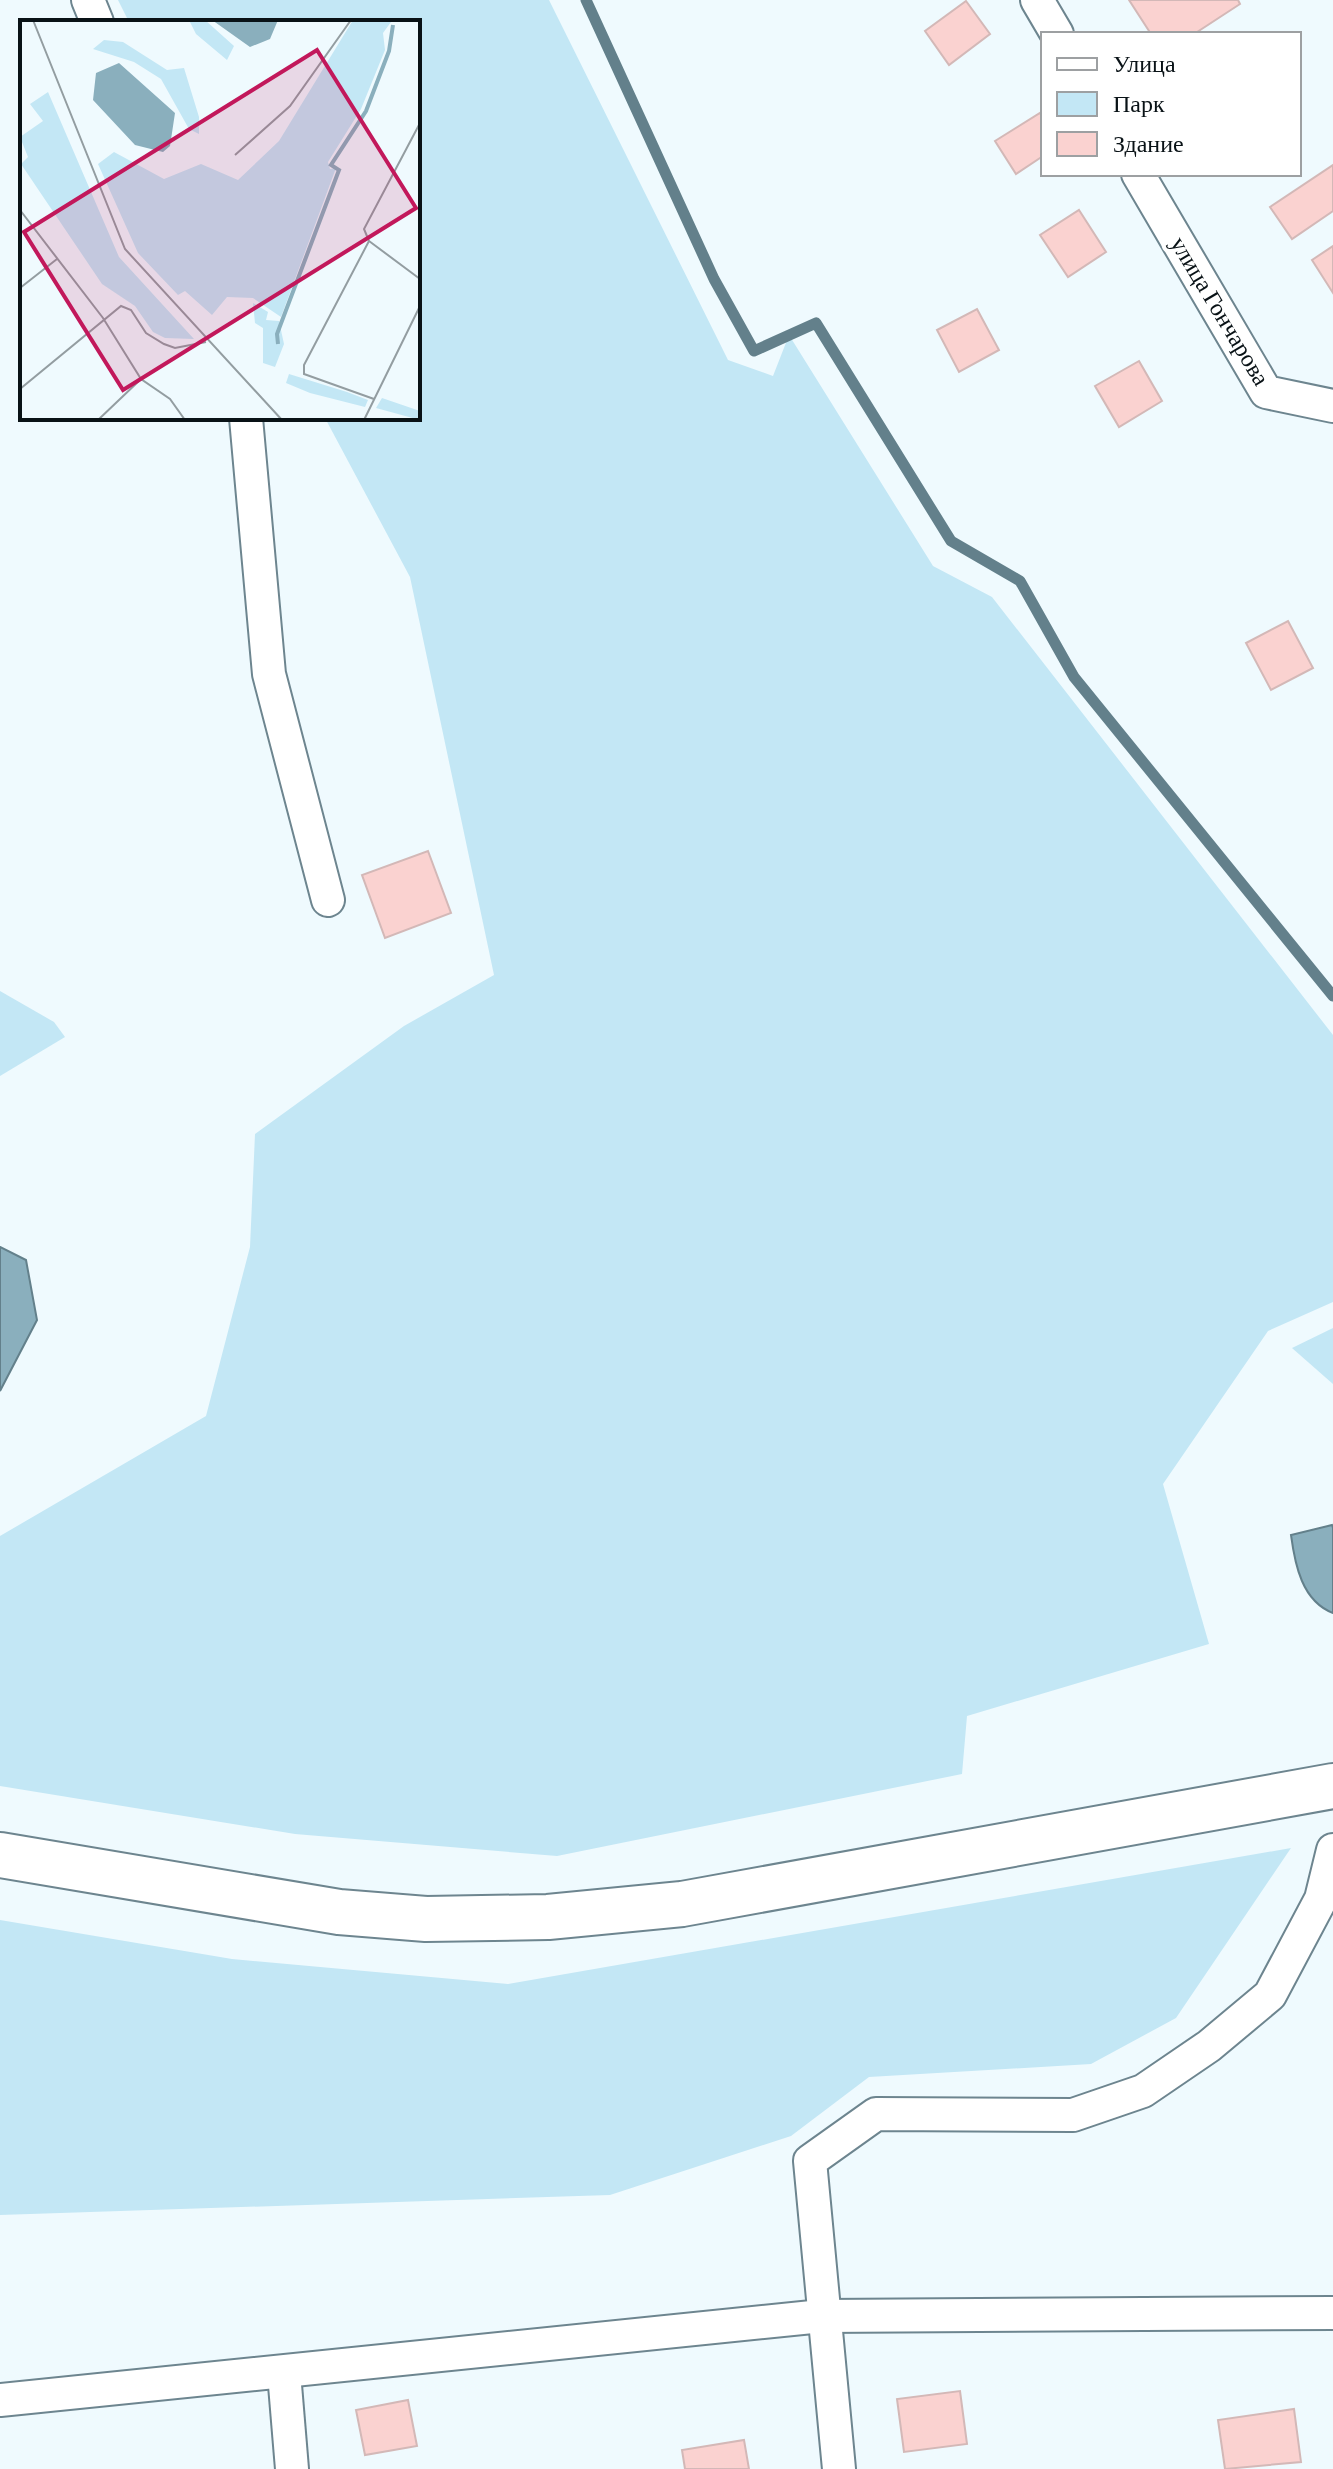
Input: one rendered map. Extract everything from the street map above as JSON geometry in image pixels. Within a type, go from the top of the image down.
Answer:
[{"type":"main road","points":[[0,1855],[339,1912],[426,1919],[548,1917],[682,1904],[1333,1786]]},
{"type":"street","points":[[88,0],[96,20]]},
{"type":"street","points":[[1037,0],[1056,32]]},
{"type":"street","name":"улица Гончарова","points":[[1139,176],[1266,392],[1333,406]]},
{"type":"street","points":[[246,420],[269,674],[328,900]]},
{"type":"street","points":[[839,2469],[822,2316],[810,2161],[876,2114],[1073,2115],[1143,2091],[1209,2046],[1270,1995],[1321,1899],[1333,1850]]},
{"type":"street","points":[[0,2400],[822,2316],[1332,2318]]},
{"type":"street","points":[[284,2373],[292,2469]]},
{"type":"green space","points":[[118,0],[549,0],[728,360],[773,376],[789,335],[933,566],[992,597],[1333,1035],[1333,1302],[1268,1331],[1163,1484],[1209,1644],[967,1716],[962,1774],[557,1856],[295,1834],[0,1786],[0,1536],[206,1416],[250,1247],[255,1134],[404,1026],[494,975],[410,577],[326,420],[420,420],[420,20],[128,20]]},
{"type":"green space","points":[[0,991],[54,1022],[65,1037],[0,1076]]},
{"type":"green space","points":[[1333,1328],[1333,1384],[1292,1348]]},
{"type":"green space","points":[[1291,1848],[1176,2018],[1091,2064],[869,2077],[791,2136],[610,2195],[0,2215],[0,1920],[232,1959],[508,1984]]},
{"type":"shaded area","points":[[0,1247],[26,1260],[37,1320],[0,1391]]},
{"type":"shaded area","points":[[1332,1525],[1333,1613],[1322,1607],[1307,1591],[1298,1570],[1291,1535]]},
{"type":"building","points":[[1129,0],[1238,0],[1240,4],[1197,32],[1150,32]]},
{"type":"building","points":[[966,1],[990,34],[949,65],[925,31]]},
{"type":"building","points":[[1041,115],[1041,157],[1016,174],[995,141]]},
{"type":"building","points":[[1333,165],[1333,211],[1292,239],[1270,207]]},
{"type":"building","points":[[1079,210],[1106,252],[1068,277],[1040,235]]},
{"type":"building","points":[[1333,246],[1333,293],[1312,260]]},
{"type":"building","points":[[977,309],[999,350],[959,372],[937,330]]},
{"type":"building","points":[[1139,361],[1162,401],[1119,427],[1095,386]]},
{"type":"building","points":[[1288,621],[1313,668],[1271,690],[1246,643]]},
{"type":"building","points":[[428,851],[451,913],[385,938],[362,875]]},
{"type":"building","points":[[960,2391],[967,2444],[904,2452],[897,2399]]},
{"type":"building","points":[[408,2400],[417,2446],[365,2455],[356,2410]]},
{"type":"building","points":[[1294,2409],[1301,2462],[1225,2469],[1218,2420]]},
{"type":"building","points":[[744,2440],[749,2469],[685,2469],[682,2450]]},
{"type":"waterway","points":[[586,0],[714,279],[754,351],[816,323],[951,541],[1020,581],[1074,677],[1333,996]]}]
